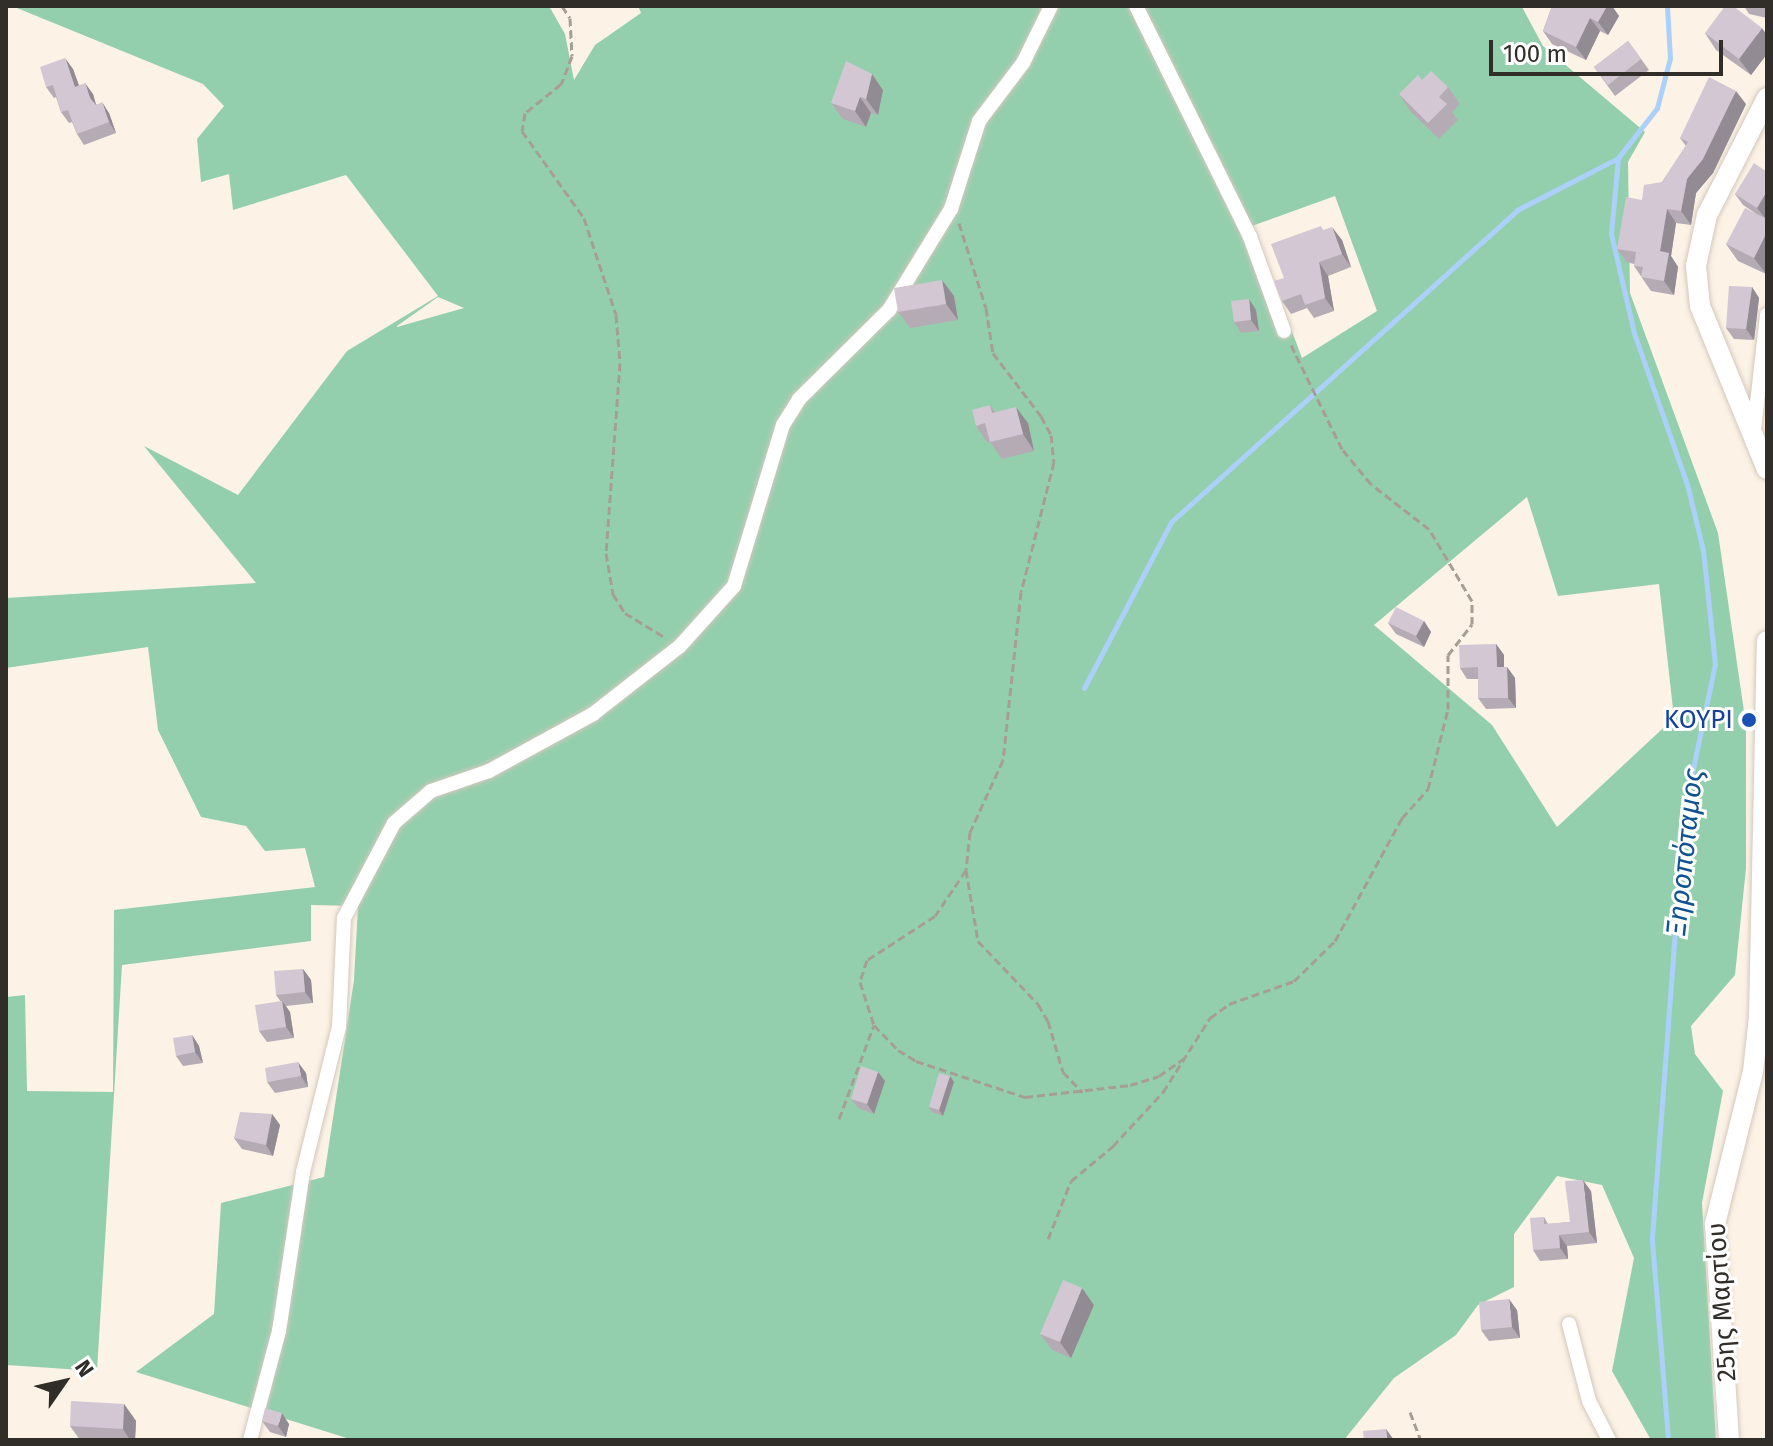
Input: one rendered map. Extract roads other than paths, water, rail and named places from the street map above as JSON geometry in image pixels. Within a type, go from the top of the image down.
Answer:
[{"type":"main road","points":[[1767,98],[1712,204],[1696,266],[1700,306],[1754,429],[1767,469]]},
{"type":"main road","name":"25ης Μαρτίου","points":[[1729,1440],[1715,1224],[1753,1072],[1759,1017],[1767,641]]},
{"type":"street","points":[[250,1440],[279,1331],[303,1172],[339,1027],[344,918],[394,823],[431,791],[489,771],[593,714],[680,646],[734,586],[783,425],[799,399],[889,310],[951,209],[979,121],[1023,63],[1051,6]]},
{"type":"street","points":[[1136,6],[1250,237],[1284,331]]},
{"type":"street","points":[[1754,429],[1767,315]]},
{"type":"street","points":[[1569,1324],[1585,1388],[1609,1440]]},
{"type":"waterway","name":"Ξηροπόταμος","points":[[1667,6],[1670,58],[1657,108],[1618,158],[1611,234],[1634,333],[1687,484],[1703,550],[1715,664],[1684,811],[1652,1240],[1668,1440]]},
{"type":"waterway","points":[[1084,688],[1171,522],[1517,210],[1618,158]]},
{"type":"place","name":"ΚΟΥΡΙ","points":[[1749,720]]}]
